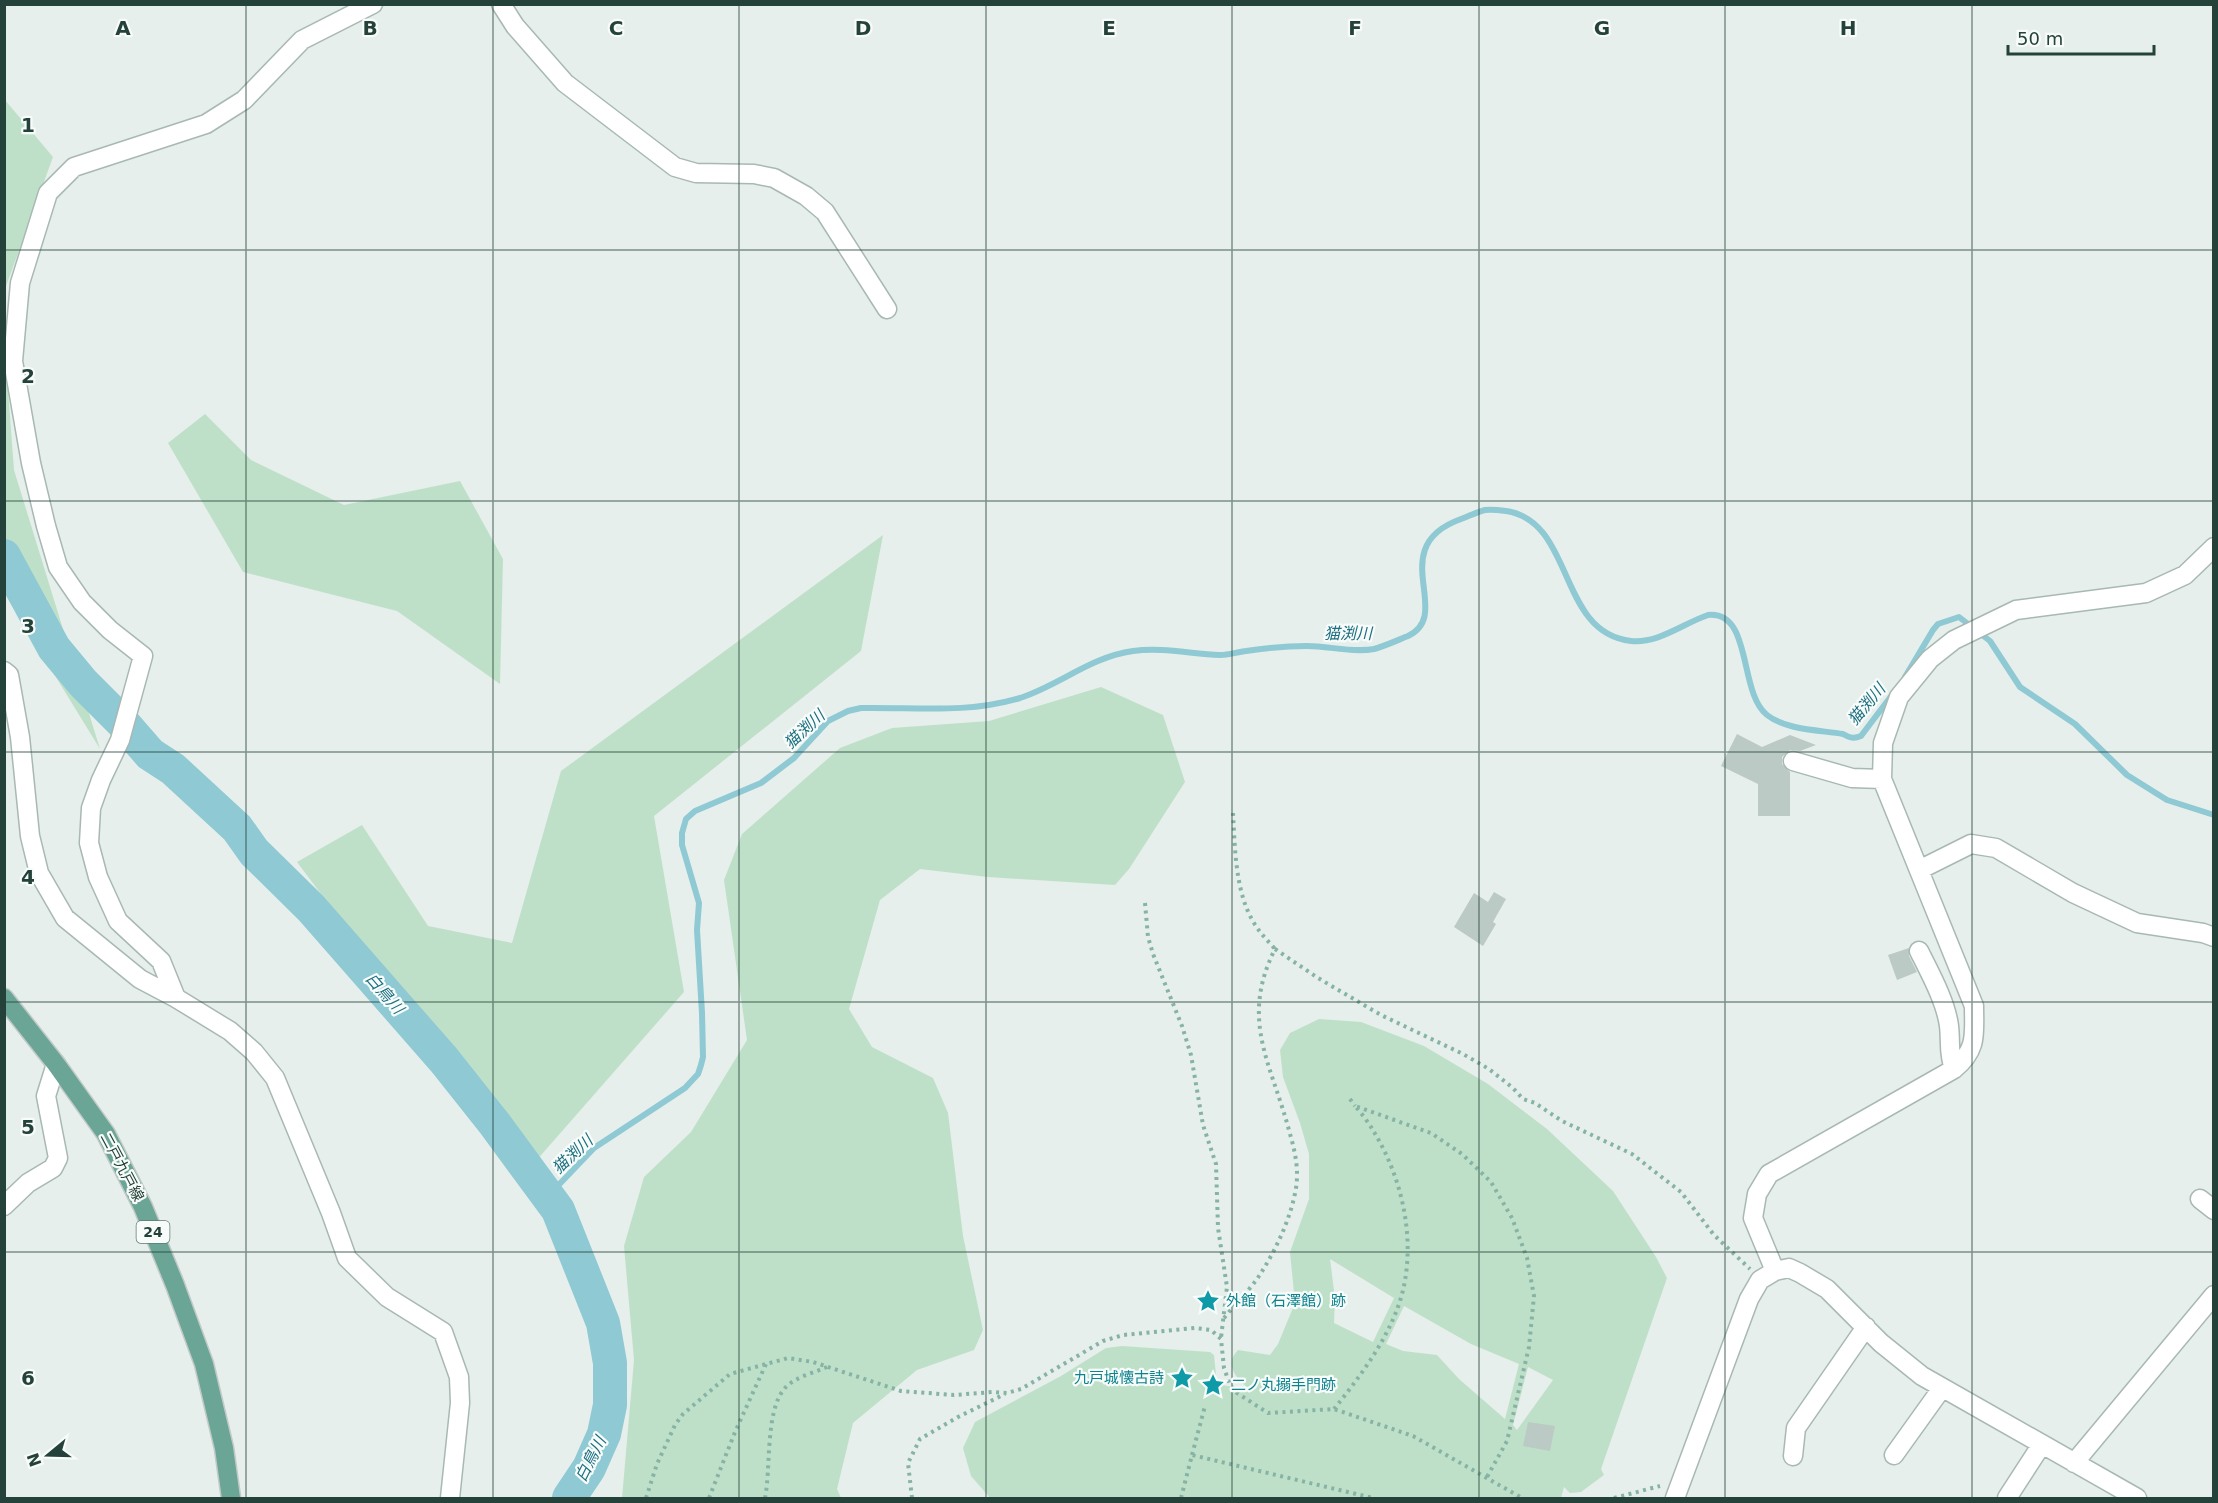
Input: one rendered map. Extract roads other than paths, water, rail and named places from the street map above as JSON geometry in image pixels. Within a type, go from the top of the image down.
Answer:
[{"type":"main road","name":"二戸九戸線","points":[[4,998],[56,1064],[106,1134],[143,1207],[176,1285],[204,1364],[224,1448],[231,1498]]},
{"type":"street","points":[[176,998],[161,961],[118,921],[98,877],[89,843],[90,808],[120,740],[143,656],[110,630],[82,602],[58,567],[31,463],[13,361],[20,283],[48,193],[74,167],[206,124],[244,100],[302,40],[373,4]]},
{"type":"street","points":[[501,4],[515,26],[565,83],[675,167],[696,172],[754,174],[774,178],[806,196],[825,212],[887,309]]},
{"type":"street","points":[[1767,1275],[1753,1218],[1757,1194],[1769,1174],[1954,1069],[1965,1060],[1974,1043],[1974,1006],[1882,779],[1883,743],[1899,697],[1930,659],[1954,640],[2016,610],[2145,593],[2185,575],[2214,547]]},
{"type":"street","points":[[4,671],[9,675],[20,737],[30,836],[39,873],[65,918],[140,979],[230,1031],[254,1052],[275,1078],[331,1213],[347,1258],[387,1297],[443,1332],[459,1377],[460,1403],[450,1498]]},
{"type":"street","points":[[1793,761],[1852,778],[1882,779]]},
{"type":"street","points":[[1919,870],[1971,844],[1996,848],[2073,892],[2137,923],[2214,937]]},
{"type":"street","points":[[1919,951],[1936,987],[1949,1024],[1949,1055],[1954,1069]]},
{"type":"street","points":[[4,1206],[28,1183],[53,1168],[57,1158],[46,1096],[56,1064]]},
{"type":"street","points":[[1675,1498],[1749,1299],[1767,1275],[1789,1268],[1827,1289],[1881,1343],[1914,1370],[2137,1498]]},
{"type":"street","points":[[2074,1463],[2214,1294]]},
{"type":"street","points":[[1793,1456],[1796,1428],[1866,1327]]},
{"type":"street","points":[[1894,1455],[1942,1388]]},
{"type":"street","points":[[2007,1498],[2042,1444]]},
{"type":"waterway","name":"猫渕川","points":[[549,1195],[594,1148],[685,1088],[698,1074],[703,1057],[697,930],[699,903],[682,845],[682,833],[686,819],[695,811],[761,783],[794,758],[828,721],[848,711],[861,708],[941,709],[1000,703],[1035,692],[1103,659],[1133,651],[1166,650],[1227,655],[1292,646],[1358,650],[1378,648],[1408,636],[1421,626],[1425,612],[1422,563],[1426,546],[1438,531],[1461,519],[1490,510],[1506,511],[1528,519],[1544,534],[1577,599],[1590,619],[1607,634],[1631,641],[1641,641],[1661,636],[1708,615],[1722,617],[1732,626],[1739,639],[1758,704],[1767,715],[1775,720],[1793,727],[1856,738],[1861,736],[1892,695]]},
{"type":"waterway","name":"白鳥川","points":[[4,556],[54,648],[83,683],[150,754],[173,769],[237,828],[254,852],[311,908],[444,1060],[558,1210],[603,1323],[610,1363],[610,1405],[604,1434],[589,1468],[569,1498]]},
{"type":"waterway","name":"猫渕川","points":[[1905,677],[1938,624],[1959,617],[1990,641],[2020,687],[2075,724],[2127,775],[2167,800],[2214,815]]},
{"type":"place","name":"外館（石澤館）跡","points":[[1208,1301]]},
{"type":"place","name":"九戸城懐古詩","points":[[1182,1378]]},
{"type":"place","name":"二ノ丸搦手門跡","points":[[1213,1385]]}]
